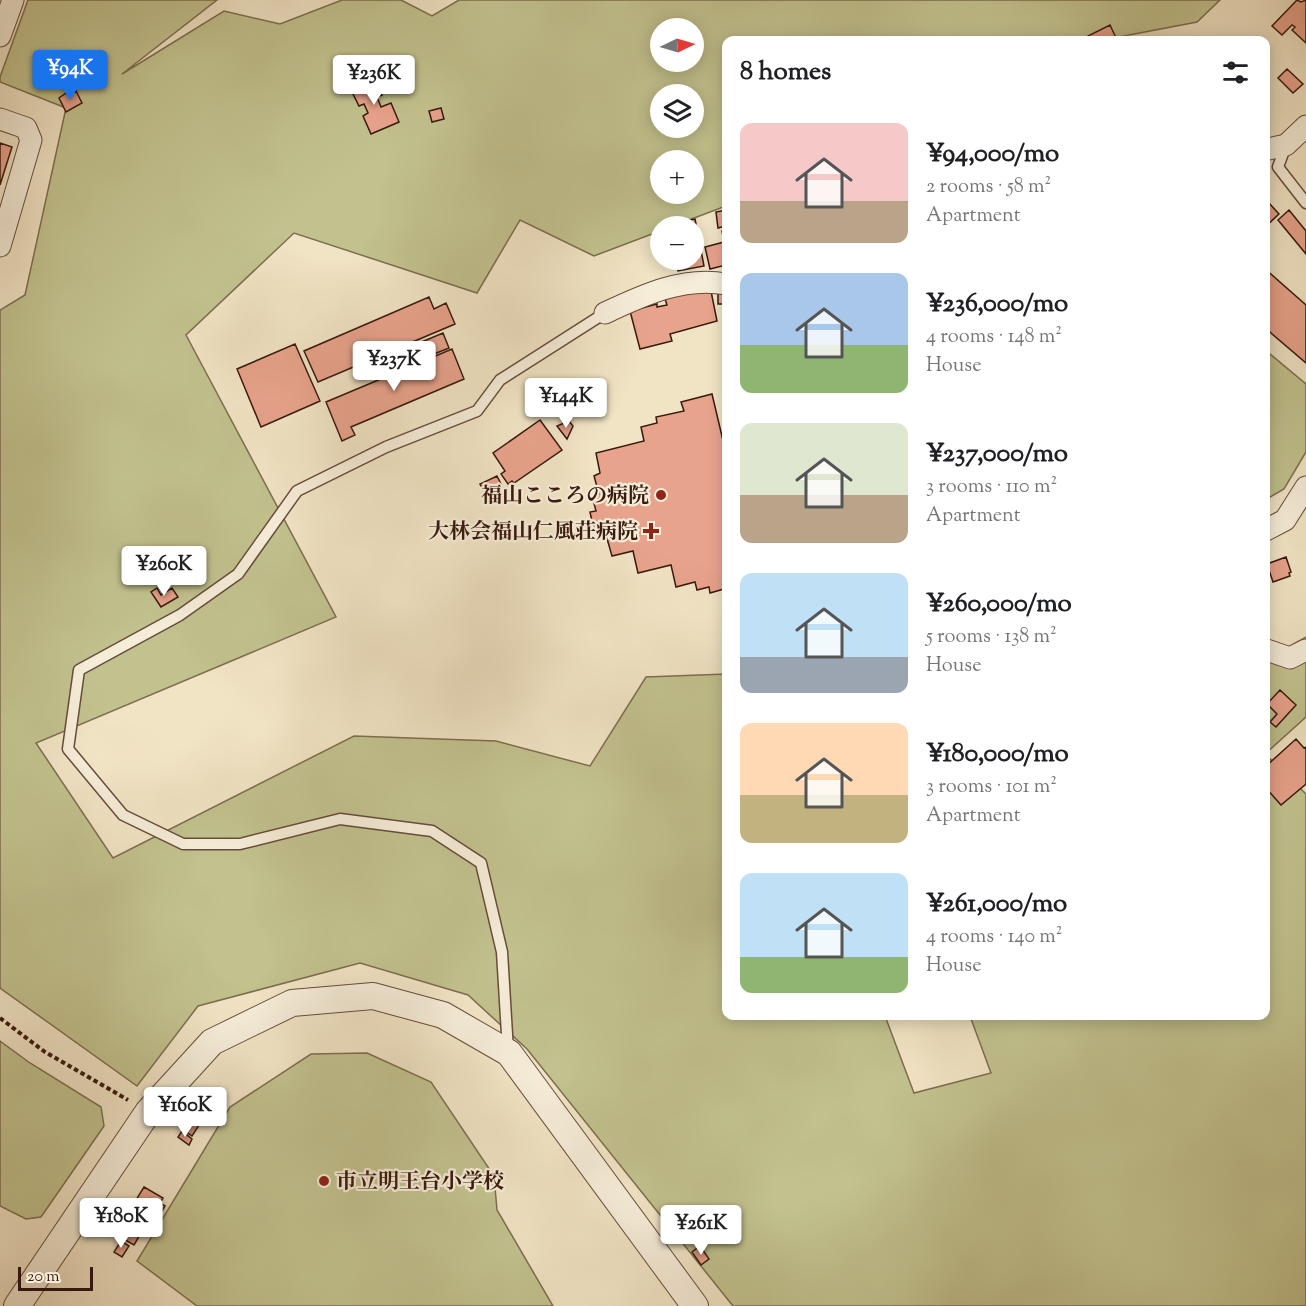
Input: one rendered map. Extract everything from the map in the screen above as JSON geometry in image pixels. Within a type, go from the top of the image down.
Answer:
[{"type":"street","points":[[2,27],[13,0]]},
{"type":"street","points":[[0,119],[26,128],[31,141],[0,246]]},
{"type":"street","points":[[1270,149],[1286,145],[1306,126]]},
{"type":"street","points":[[605,313],[650,292],[709,281],[722,283]]},
{"type":"street","points":[[1270,528],[1285,520],[1306,488]]},
{"type":"street","points":[[1270,651],[1290,658],[1306,650]]},
{"type":"street","points":[[17,1306],[148,1112],[212,1042],[292,1003],[372,996],[443,1015],[508,1053],[695,1306]]},
{"type":"lane","points":[[1286,145],[1278,167],[1306,203]]},
{"type":"lane","points":[[508,1053],[502,952],[481,863],[432,831],[340,819],[240,844],[183,844],[123,815],[68,749],[79,670],[180,615],[238,573],[297,491],[386,447],[477,411],[500,380],[605,313]]},
{"type":"path","points":[[0,1018],[45,1052],[148,1112]]},
{"type":"green space","points":[[28,0],[217,0],[122,74],[224,11],[280,24],[342,0],[401,0],[432,16],[459,0],[1220,0],[1197,22],[1124,36],[722,36],[722,208],[700,216],[650,216],[650,235],[594,256],[520,220],[477,293],[294,233],[186,335],[336,617],[36,743],[113,858],[354,736],[496,741],[590,766],[646,677],[722,674],[722,1020],[887,1020],[914,1093],[991,1073],[971,1020],[1270,1020],[1270,759],[1306,794],[1306,1306],[733,1306],[527,1049],[468,995],[360,963],[198,1006],[137,1086],[0,988],[0,310],[25,295],[66,108],[0,82]]},
{"type":"green space","points":[[1270,354],[1306,384],[1306,452],[1284,489],[1270,497]]},
{"type":"green space","points":[[1306,637],[1306,717],[1270,749],[1270,657]]},
{"type":"green space","points":[[0,1041],[30,1063],[101,1107],[104,1126],[41,1217],[26,1219],[0,1206]]},
{"type":"green space","name":"市立明王台小学校","points":[[367,1053],[431,1082],[494,1176],[497,1210],[553,1306],[197,1306],[137,1261],[230,1107],[311,1054]]},
{"type":"building","points":[[1297,0],[1301,2],[1306,0],[1306,43],[1292,30],[1295,27],[1292,25],[1282,35],[1272,26]]},
{"type":"building","points":[[1110,25],[1115,36],[1088,36]]},
{"type":"building","points":[[1287,69],[1303,84],[1293,93],[1278,78]]},
{"type":"building","points":[[374,77],[382,95],[377,97],[381,107],[391,103],[399,122],[371,134],[363,116],[368,113],[364,104],[359,106],[350,88]]},
{"type":"building","points":[[69,91],[71,94],[76,91],[82,103],[66,112],[59,98]]},
{"type":"building","points":[[441,108],[444,119],[432,122],[429,111]]},
{"type":"building","points":[[0,143],[12,147],[0,185]]},
{"type":"building","points":[[1270,204],[1279,214],[1270,222]]},
{"type":"building","points":[[1289,210],[1306,231],[1306,254],[1278,220]]},
{"type":"building","points":[[722,211],[722,227],[718,228],[716,212]]},
{"type":"building","points":[[722,243],[722,266],[710,269],[705,247]]},
{"type":"building","points":[[1270,273],[1306,305],[1306,363],[1270,332]]},
{"type":"building","points":[[718,285],[722,285],[722,304],[718,304]]},
{"type":"building","points":[[710,286],[717,321],[670,334],[672,341],[640,349],[630,311],[657,304],[657,307],[667,305],[665,299]]},
{"type":"building","points":[[429,297],[434,309],[446,303],[455,324],[318,382],[304,351]]},
{"type":"building","points":[[443,333],[449,348],[392,371],[386,357]]},
{"type":"building","points":[[295,344],[320,401],[261,427],[237,369]]},
{"type":"building","points":[[452,349],[464,379],[351,427],[355,435],[342,441],[326,402]]},
{"type":"building","name":"福山こころの病院","points":[[712,394],[722,436],[722,590],[710,593],[709,587],[697,590],[695,582],[676,587],[671,565],[638,573],[633,551],[612,556],[606,535],[602,536],[599,524],[593,526],[590,512],[596,511],[592,496],[599,494],[594,476],[600,473],[596,453],[644,441],[641,427],[657,423],[656,417],[684,411],[681,402]]},
{"type":"building","points":[[540,420],[562,450],[514,483],[512,481],[508,484],[501,474],[505,471],[493,453]]},
{"type":"building","points":[[569,421],[573,426],[567,439],[557,426]]},
{"type":"building","points":[[497,476],[504,490],[484,499],[482,495],[485,494],[480,484]]},
{"type":"building","points":[[1286,557],[1291,572],[1290,576],[1273,582],[1270,563]]},
{"type":"building","points":[[157,588],[161,595],[172,588],[178,597],[161,607],[151,592]]},
{"type":"building","points":[[1280,690],[1296,705],[1276,727],[1270,722],[1277,714],[1270,707],[1270,701]]},
{"type":"building","points":[[1296,739],[1304,748],[1306,747],[1306,784],[1281,805],[1270,793],[1270,763]]},
{"type":"building","points":[[198,1111],[205,1116],[192,1136],[185,1131]]},
{"type":"building","points":[[182,1131],[192,1139],[189,1145],[178,1137]]},
{"type":"building","points":[[144,1187],[163,1198],[160,1203],[165,1206],[157,1219],[151,1216],[134,1245],[118,1236],[116,1232]]},
{"type":"building","points":[[121,1241],[129,1246],[122,1257],[114,1252]]},
{"type":"building","points":[[700,1246],[709,1259],[701,1265],[692,1252]]},
{"type":"place","name":"福山こころの病院","points":[[661,495]]},
{"type":"place","name":"大林会福山仁風荘病院","points":[[651,531]]},
{"type":"place","name":"市立明王台小学校","points":[[324,1181]]}]
